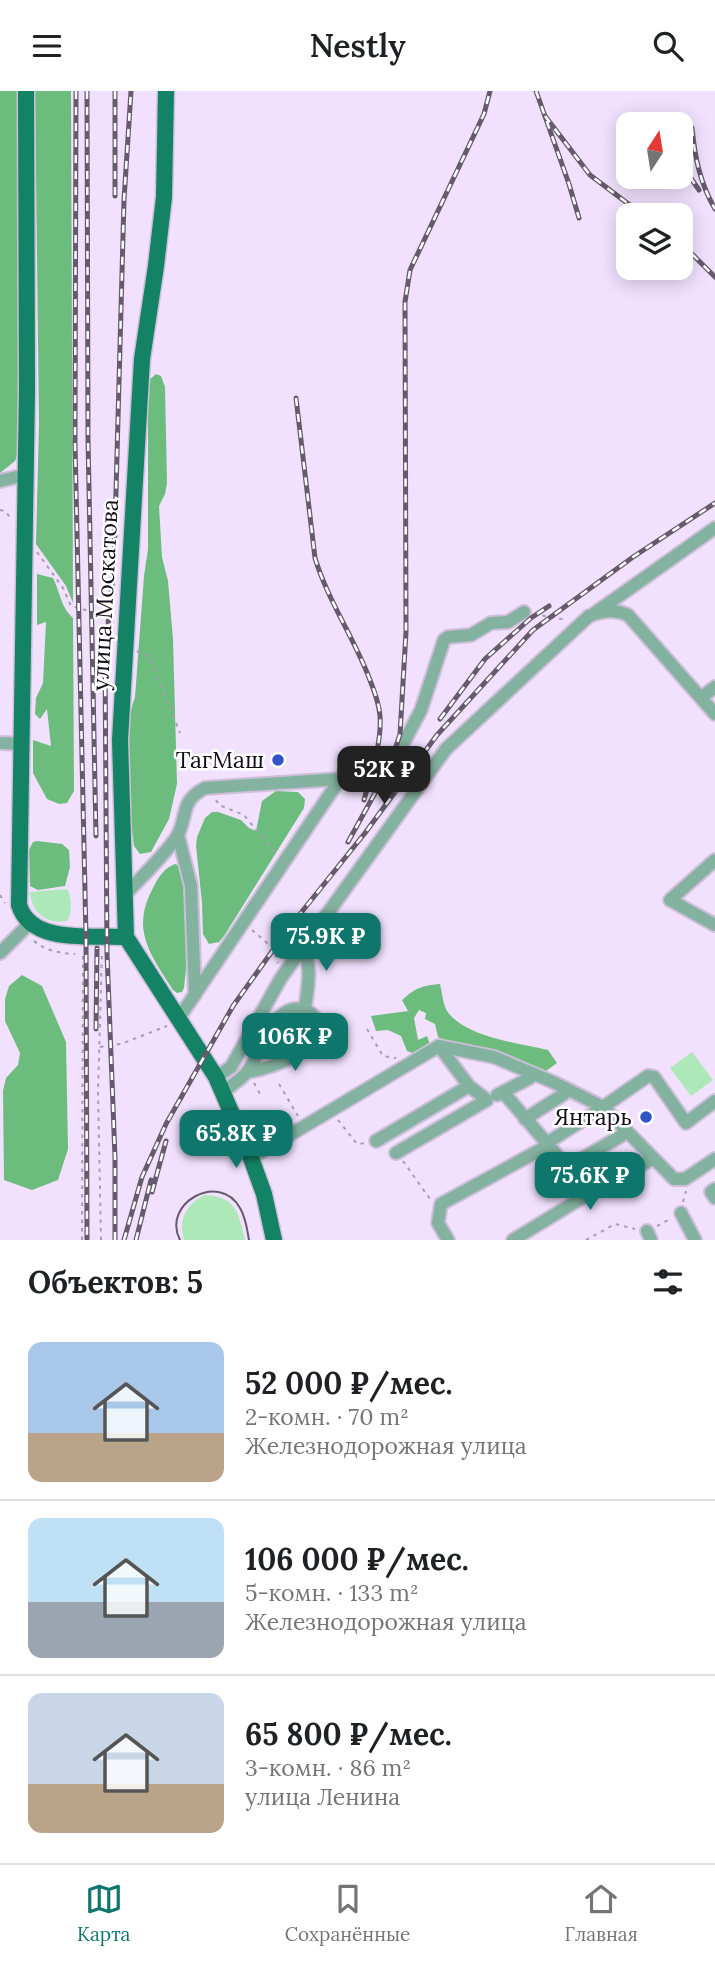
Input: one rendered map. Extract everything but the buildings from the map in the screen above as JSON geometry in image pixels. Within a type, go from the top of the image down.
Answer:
[{"type":"main road","points":[[26,91],[27,390],[18,898],[21,912],[30,923],[43,931],[126,937],[173,1022],[219,1084],[264,1193],[274,1240]]},
{"type":"main road","name":"улица Москатова","points":[[126,937],[120,740],[142,359],[164,197],[166,91]]},
{"type":"street","points":[[0,481],[25,475]]},
{"type":"street","points":[[219,1084],[301,948],[446,749],[589,616],[715,528]]},
{"type":"street","points":[[589,616],[611,611],[628,615],[715,713]]},
{"type":"street","points":[[173,1022],[195,995],[346,768],[351,765],[386,763],[395,759],[421,710],[444,640],[448,637],[471,635],[491,623],[508,622],[524,612]]},
{"type":"street","points":[[702,697],[715,687]]},
{"type":"street","points":[[0,743],[21,744]]},
{"type":"street","points":[[124,896],[178,835],[188,801],[196,792],[210,786],[340,779]]},
{"type":"street","points":[[178,835],[191,886],[195,995]]},
{"type":"street","points":[[715,860],[670,900],[715,925]]},
{"type":"street","points":[[0,953],[30,923]]},
{"type":"street","points":[[301,948],[306,955],[309,970],[305,1009]]},
{"type":"street","points":[[219,1084],[275,1064],[298,1052],[314,1039],[317,1022],[315,1017],[305,1009],[293,1008],[278,1018],[248,1072]]},
{"type":"street","points":[[439,1047],[469,1086],[487,1100]]},
{"type":"street","points":[[251,1158],[439,1047],[494,1057],[553,1082],[599,1110],[640,1143],[652,1159],[674,1179],[689,1176],[715,1159]]},
{"type":"street","points":[[448,1240],[438,1223],[441,1204],[548,1144],[648,1076],[654,1077],[686,1123],[715,1101]]},
{"type":"street","points":[[396,1153],[530,1078]]},
{"type":"street","points":[[376,1141],[469,1086]]},
{"type":"street","points":[[503,1092],[562,1161],[571,1165],[621,1136]]},
{"type":"street","points":[[526,1119],[564,1094]]},
{"type":"street","points":[[513,1240],[652,1159]]},
{"type":"street","points":[[715,1189],[710,1192],[715,1198]]},
{"type":"street","points":[[681,1213],[695,1240]]},
{"type":"path","points":[[0,510],[5,511],[55,576],[71,606],[105,619],[125,645],[150,658],[180,733]]},
{"type":"path","points":[[524,612],[575,621]]},
{"type":"path","points":[[210,786],[219,805],[244,815],[284,864]]},
{"type":"path","points":[[248,927],[274,949],[281,978]]},
{"type":"path","points":[[56,952],[75,954]]},
{"type":"path","points":[[100,1240],[99,1047],[102,952]]},
{"type":"path","points":[[82,1240],[83,954]]},
{"type":"path","points":[[99,1047],[121,1044],[173,1022]]},
{"type":"path","points":[[366,1029],[383,1056],[414,1061]]},
{"type":"path","points":[[279,1084],[305,1126]]},
{"type":"path","points":[[562,1161],[580,1199]]},
{"type":"path","points":[[586,1240],[614,1224],[649,1236],[681,1213],[689,1176]]},
{"type":"green space","points":[[0,91],[19,91],[19,451],[15,461],[0,473]]},
{"type":"green space","points":[[35,91],[71,91],[73,603],[66,586],[36,544],[39,424]]},
{"type":"green space","points":[[156,374],[161,376],[165,387],[167,483],[159,506],[162,557],[168,581],[173,639],[177,784],[169,819],[151,852],[140,854],[134,846],[127,790],[126,751],[130,714],[135,697],[148,549],[148,389],[149,380]]},
{"type":"green space","points":[[37,574],[53,578],[63,605],[73,618],[74,791],[67,803],[59,804],[47,799],[33,773],[33,740],[51,746],[47,709],[40,719],[35,714],[36,698],[43,683],[46,622],[37,625]]},
{"type":"green space","points":[[276,791],[298,792],[305,799],[304,808],[224,936],[219,942],[209,944],[203,934],[196,846],[205,818],[212,812],[218,812],[241,820],[256,831],[262,801]]},
{"type":"green space","points":[[33,842],[62,844],[69,850],[70,867],[65,886],[38,890],[30,886],[29,850]]},
{"type":"green space","points":[[175,864],[181,866],[185,876],[188,950],[184,988],[177,993],[157,965],[143,930],[146,903],[153,888],[159,877]]},
{"type":"green space","points":[[67,889],[71,905],[67,921],[46,919],[33,906],[30,892]]},
{"type":"green space","points":[[22,975],[42,986],[66,1042],[68,1149],[58,1180],[32,1190],[4,1180],[3,1091],[6,1078],[18,1065],[20,1053],[5,1021],[5,999],[9,986]]},
{"type":"green space","points":[[440,984],[447,1011],[455,1020],[493,1038],[548,1050],[557,1063],[546,1071],[446,1042],[438,1037],[435,1024],[425,1019],[426,1013],[419,1010],[414,1018],[418,1040],[427,1036],[431,1047],[415,1054],[407,1051],[401,1036],[388,1030],[376,1031],[371,1016],[408,1011],[402,1000],[420,988]]},
{"type":"green space","points":[[692,1052],[713,1080],[691,1096],[670,1068]]},
{"type":"green space","points":[[205,1195],[230,1203],[241,1222],[245,1240],[184,1240],[182,1226],[185,1213]]},
{"type":"tram line","points":[[180,1240],[176,1226],[179,1214],[185,1204],[195,1196],[207,1192],[220,1192],[231,1197],[242,1212],[249,1240]]},
{"type":"railway","points":[[76,91],[75,443],[86,936],[87,1240]]},
{"type":"railway","points":[[87,91],[88,439],[96,836]]},
{"type":"railway","points":[[115,91],[115,196]]},
{"type":"railway","points":[[115,1240],[115,1157],[107,953],[105,657],[114,564],[124,200],[131,91]]},
{"type":"railway","points":[[348,842],[390,766],[400,734],[406,632],[405,302],[410,270],[484,114],[490,91]]},
{"type":"railway","points":[[536,91],[579,218]]},
{"type":"railway","points":[[545,116],[590,175],[627,203]]},
{"type":"railway","points":[[693,135],[699,170],[715,209]]},
{"type":"railway","points":[[693,181],[699,190]]},
{"type":"railway","points":[[693,255],[715,277]]},
{"type":"railway","points":[[296,398],[315,558],[326,588],[368,675],[379,710],[378,747],[364,800]]},
{"type":"railway","points":[[124,1240],[142,1177],[166,1124],[233,1006],[288,929],[365,833],[437,735],[533,630],[633,557],[715,503]]},
{"type":"railway","points":[[440,719],[485,659],[531,618],[549,606]]},
{"type":"railway","points":[[96,1029],[97,948]]},
{"type":"railway","points":[[152,1192],[166,1141]]},
{"type":"railway","points":[[136,1240],[151,1180]]},
{"type":"place","name":"ТагМаш","points":[[278,760]]},
{"type":"place","name":"Янтарь","points":[[646,1117]]}]
